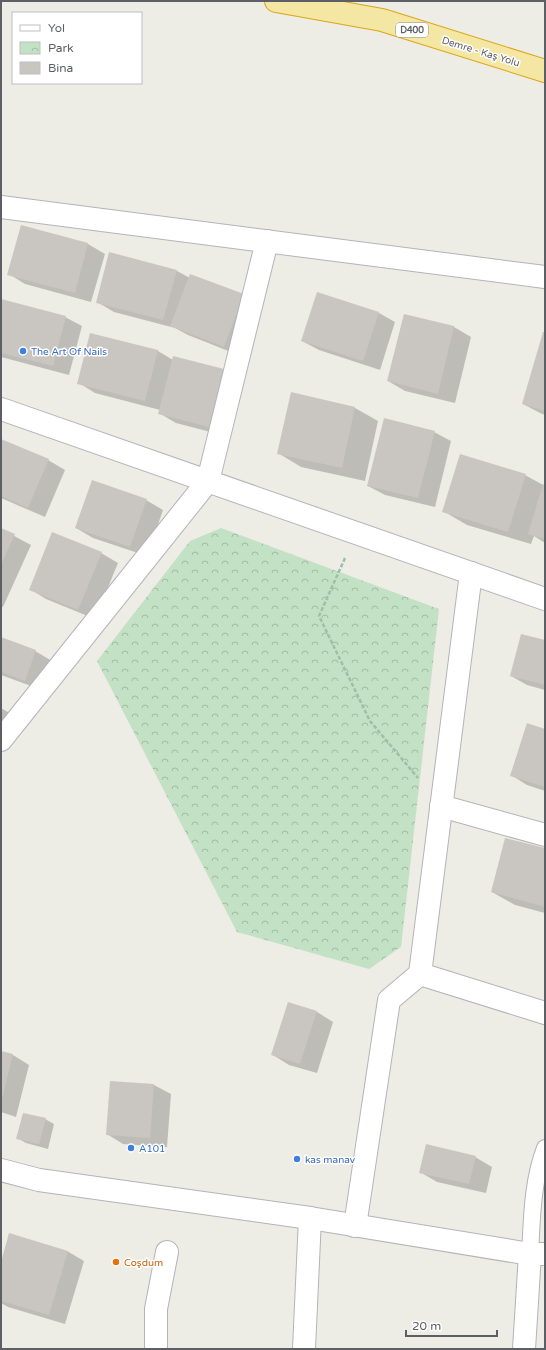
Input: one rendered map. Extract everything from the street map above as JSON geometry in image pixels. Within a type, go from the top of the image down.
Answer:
[{"type":"highway","name":"Demre - Kaş Yolu","points":[[276,1],[382,20],[545,71]]},
{"type":"street","points":[[1,207],[545,277]]},
{"type":"street","points":[[1,740],[208,481],[267,241]]},
{"type":"street","points":[[1,409],[545,598]]},
{"type":"street","points":[[355,1226],[389,1000],[420,974],[471,573]]},
{"type":"street","points":[[442,806],[545,834]]},
{"type":"street","points":[[420,974],[545,1013]]},
{"type":"street","points":[[1,1170],[39,1180],[310,1218],[537,1254],[524,1349]]},
{"type":"street","points":[[304,1349],[310,1218]]},
{"type":"street","points":[[156,1349],[156,1309],[167,1252]]},
{"type":"lane","points":[[537,1254],[537,1179],[545,1148]]},
{"type":"path","points":[[356,533],[319,616],[370,722],[442,806]]},
{"type":"green space","points":[[221,528],[439,609],[401,947],[369,969],[237,932],[97,661],[190,541]]},
{"type":"building","points":[[21,225],[88,243],[75,293],[7,275]]},
{"type":"building","points":[[109,252],[177,270],[163,320],[96,303]]},
{"type":"building","points":[[190,274],[244,294],[224,347],[170,326]]},
{"type":"building","points":[[317,292],[379,312],[363,361],[301,341]]},
{"type":"building","points":[[1,299],[66,316],[53,366],[1,353]]},
{"type":"building","points":[[404,314],[454,326],[438,394],[387,381]]},
{"type":"building","points":[[543,332],[545,332],[545,411],[522,404]]},
{"type":"building","points":[[90,333],[158,350],[145,401],[77,384]]},
{"type":"building","points":[[173,356],[224,369],[209,427],[158,414]]},
{"type":"building","points":[[291,392],[355,407],[342,468],[277,454]]},
{"type":"building","points":[[384,418],[435,431],[418,498],[367,486]]},
{"type":"building","points":[[1,439],[49,459],[28,508],[1,496]]},
{"type":"building","points":[[460,454],[526,474],[508,532],[442,512]]},
{"type":"building","points":[[92,480],[147,499],[130,547],[75,528]]},
{"type":"building","points":[[543,484],[545,485],[545,539],[528,534]]},
{"type":"building","points":[[1,528],[15,534],[1,565]]},
{"type":"building","points":[[52,532],[102,552],[78,610],[29,590]]},
{"type":"building","points":[[521,634],[545,640],[545,685],[510,676]]},
{"type":"building","points":[[1,637],[36,650],[25,681],[1,672]]},
{"type":"building","points":[[527,723],[545,729],[545,787],[510,776]]},
{"type":"building","points":[[505,838],[545,848],[545,907],[491,892]]},
{"type":"building","points":[[288,1002],[317,1011],[300,1064],[271,1055]]},
{"type":"building","points":[[1,1051],[13,1054],[2,1099],[1,1099]]},
{"type":"building","points":[[110,1081],[154,1084],[150,1138],[106,1135]]},
{"type":"building","points":[[23,1113],[46,1118],[39,1144],[16,1139]]},
{"type":"building","points":[[426,1144],[476,1156],[469,1184],[419,1173]]},
{"type":"building","points":[[9,1233],[68,1251],[49,1315],[1,1301],[1,1262]]},
{"type":"place","name":"The Art Of Nails","points":[[23,351]]},
{"type":"place","name":"A101","points":[[131,1148]]},
{"type":"place","name":"kas manav","points":[[297,1159]]},
{"type":"place","name":"Coşdum","points":[[116,1262]]}]
